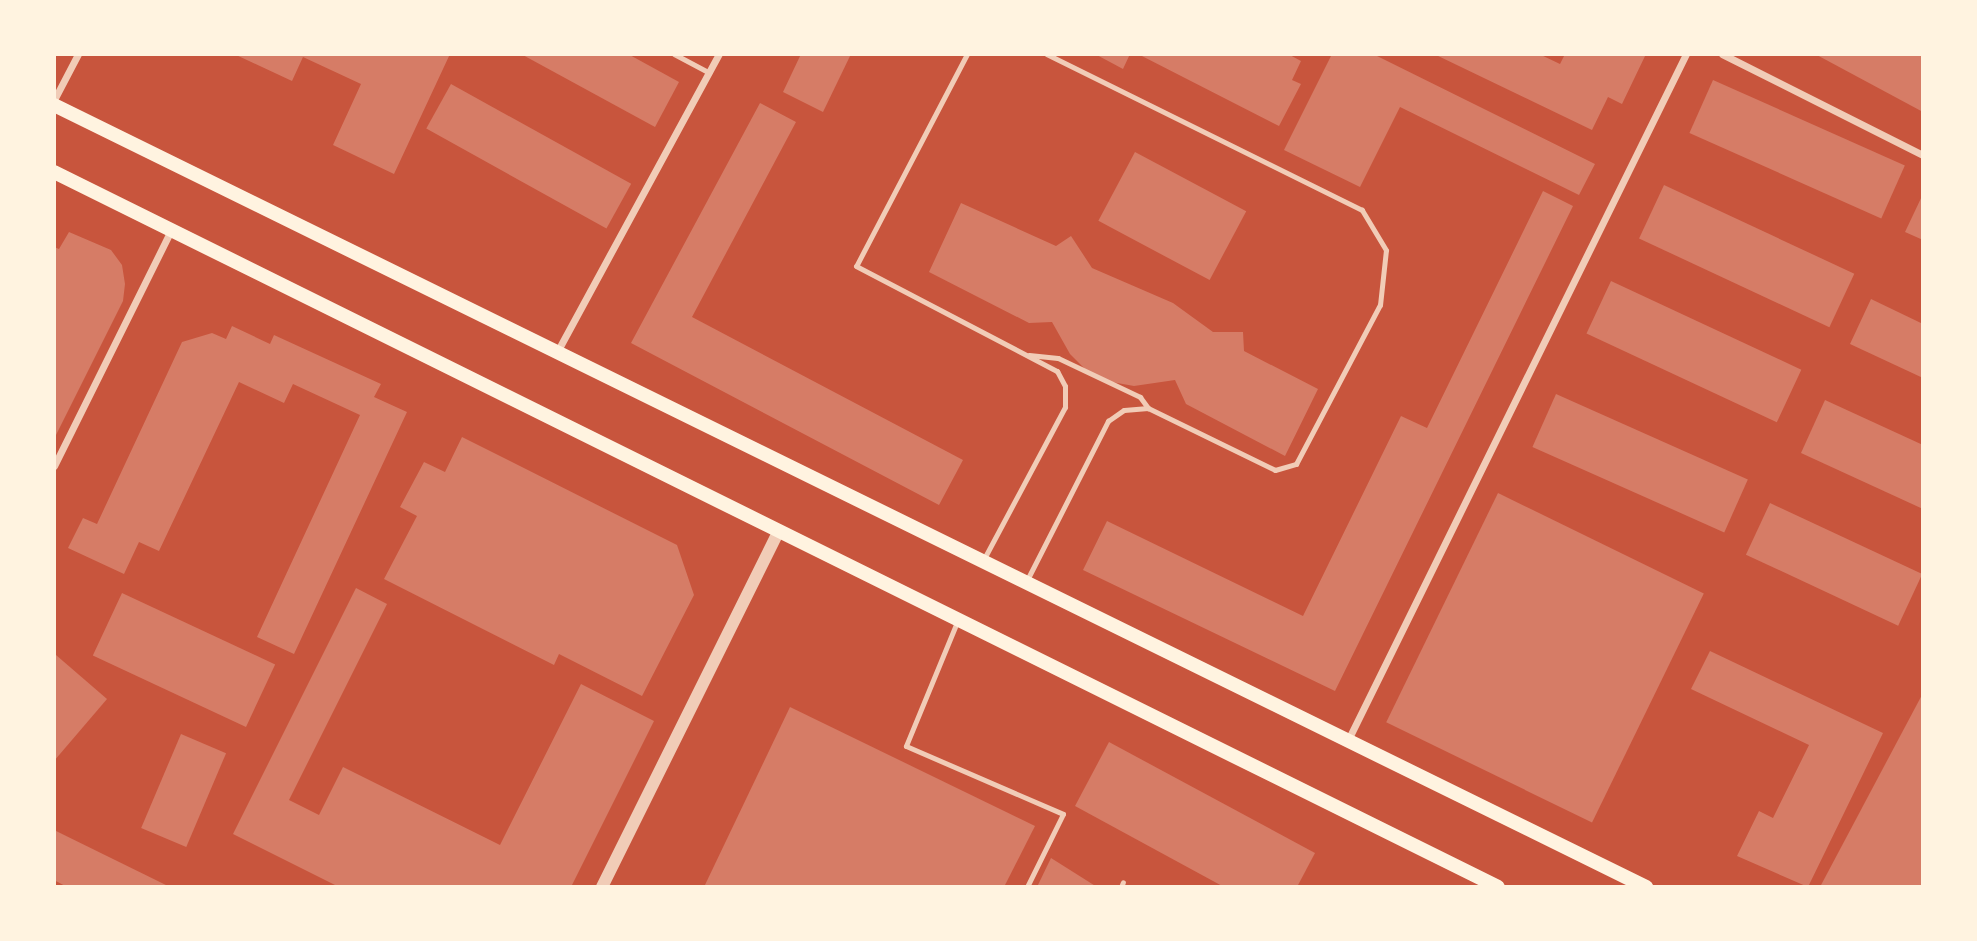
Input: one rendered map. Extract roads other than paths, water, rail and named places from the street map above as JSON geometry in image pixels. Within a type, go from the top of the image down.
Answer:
[{"type":"main road","points":[[54,102],[1646,887]]},
{"type":"main road","points":[[54,172],[1499,887]]},
{"type":"street","points":[[54,102],[78,54]]},
{"type":"street","points":[[557,352],[719,54]]},
{"type":"street","points":[[1348,740],[1686,54]]},
{"type":"street","points":[[1722,54],[1923,155]]},
{"type":"street","points":[[54,466],[171,230]]},
{"type":"street","points":[[603,887],[779,531]]},
{"type":"lane","points":[[674,54],[709,73]]},
{"type":"lane","points":[[967,54],[856,267],[1057,371],[1065,386],[1065,407],[983,561]]},
{"type":"lane","points":[[1026,355],[1058,358],[1140,397],[1148,408],[1275,470],[1296,464],[1380,305],[1385,250],[1362,211],[1046,54]]},
{"type":"lane","points":[[1026,582],[1108,421],[1124,410],[1148,408]]},
{"type":"lane","points":[[958,619],[906,746],[1063,814],[1027,887]]}]
